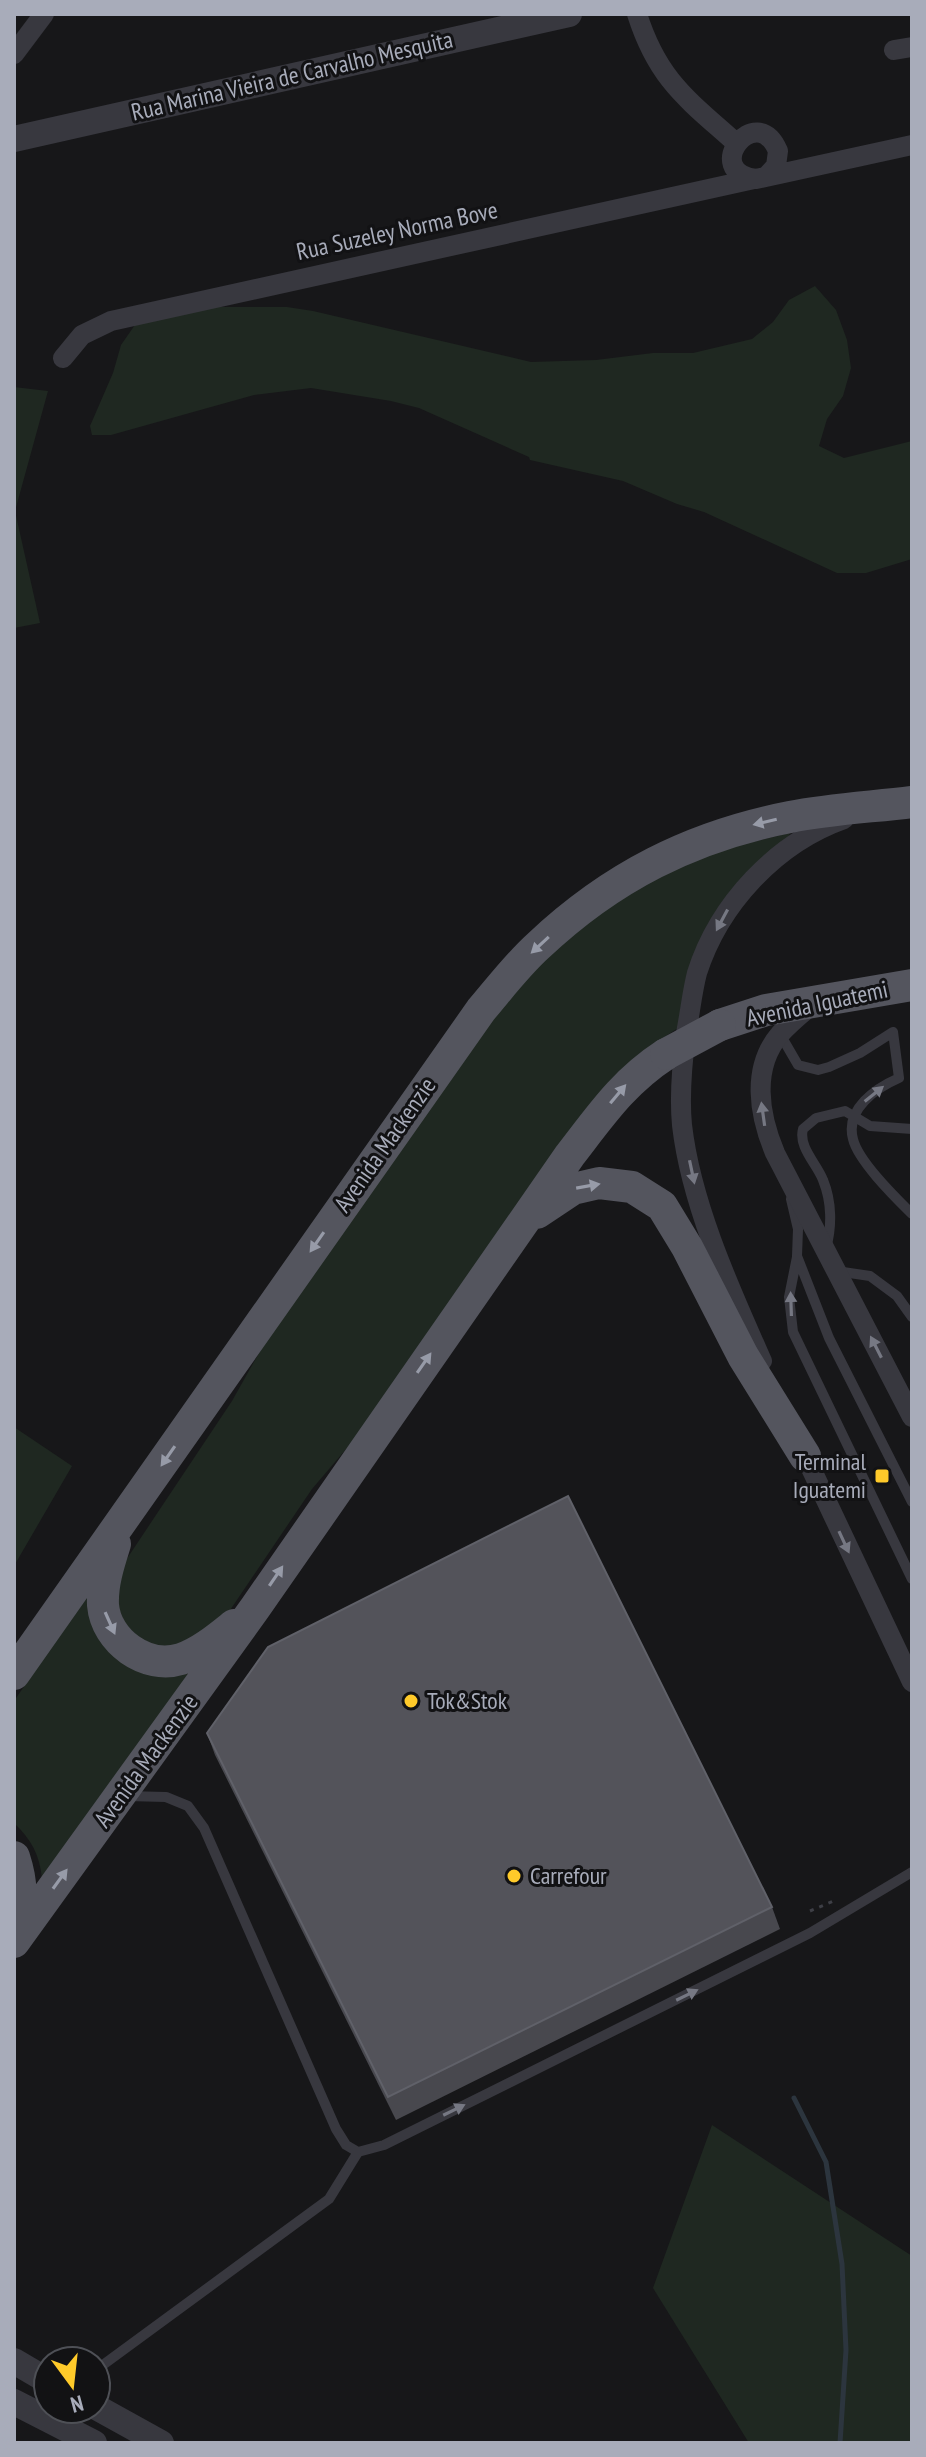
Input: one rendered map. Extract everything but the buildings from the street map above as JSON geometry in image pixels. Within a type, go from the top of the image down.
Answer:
[{"type":"main road","name":"Avenida Mackenzie","points":[[14,1674],[437,1071],[481,1010],[535,948],[611,887],[699,841],[793,816],[905,803]]},
{"type":"main road","name":"Avenida Iguatemi","points":[[521,1223],[622,1088],[666,1054],[720,1025],[766,1010],[912,985]]},
{"type":"main road","points":[[521,1223],[573,1189],[599,1183],[632,1187],[662,1206],[687,1247],[743,1356],[805,1456]]},
{"type":"main road","name":"Avenida Mackenzie","points":[[14,1942],[255,1608],[521,1223]]},
{"type":"main road","points":[[122,1522],[106,1572],[103,1606],[110,1628],[134,1653],[159,1662],[181,1659],[216,1640],[255,1608]]},
{"type":"main road","points":[[14,1857],[22,1894],[14,1926]]},
{"type":"street","points":[[14,54],[44,14]]},
{"type":"street","name":"Rua Marina Vieira de Carvalho Mesquita","points":[[14,139],[569,14]]},
{"type":"street","points":[[637,14],[661,70],[680,93],[736,143]]},
{"type":"street","points":[[756,133],[769,137],[775,143],[776,166],[760,178],[741,175],[733,162],[736,143],[742,137],[756,133]]},
{"type":"street","name":"Rua Suzeley Norma Bove","points":[[63,358],[82,335],[111,321],[912,145]]},
{"type":"street","points":[[905,803],[822,826],[761,870],[728,909],[698,973],[681,1069],[682,1124],[694,1185],[731,1291],[805,1456],[910,1676]]},
{"type":"street","points":[[817,1000],[780,1034],[766,1057],[761,1077],[765,1130],[912,1417]]},
{"type":"street","points":[[14,2361],[32,2372]]},
{"type":"street","points":[[14,2402],[94,2443]]},
{"type":"street","points":[[112,2416],[161,2443]]},
{"type":"lane","points":[[780,1034],[798,1065],[818,1070],[844,1060],[893,1032],[899,1078],[866,1098],[852,1133],[856,1148],[912,1214]]},
{"type":"lane","points":[[826,1250],[831,1232],[826,1190],[803,1142],[801,1133],[808,1123],[845,1111],[870,1126],[912,1129]]},
{"type":"lane","points":[[785,1174],[798,1229],[797,1256],[789,1297],[793,1332],[912,1579]]},
{"type":"lane","points":[[797,1256],[829,1338],[912,1502]]},
{"type":"lane","points":[[836,1271],[870,1276],[897,1296],[912,1317]]},
{"type":"lane","points":[[121,1796],[166,1797],[188,1806],[204,1828],[336,2129],[346,2145],[358,2152]]},
{"type":"lane","points":[[112,2358],[329,2199],[358,2152],[384,2145],[810,1933],[912,1872]]},
{"type":"shaded area","points":[[815,286],[836,310],[847,340],[851,368],[843,396],[827,419],[819,446],[844,458],[912,441],[912,559],[866,573],[837,573],[704,512],[623,481],[530,460],[419,408],[391,401],[311,388],[254,395],[111,435],[92,435],[90,426],[113,373],[121,345],[137,322],[199,307],[287,307],[531,362],[596,360],[653,353],[693,353],[752,339],[773,322],[789,300]]},
{"type":"shaded area","points":[[14,387],[48,391],[15,511],[40,623],[14,628]]},
{"type":"shaded area","points":[[790,833],[758,864],[678,1028],[639,1054],[364,1428],[312,1489],[222,1622],[175,1650],[142,1641],[125,1624],[116,1601],[122,1566],[232,1401],[268,1337],[509,996],[578,924],[693,856]]},
{"type":"shaded area","points":[[14,1427],[72,1466],[14,1566]]},
{"type":"shaded area","points":[[87,1595],[100,1626],[201,1660],[42,1879],[34,1848],[14,1823],[14,1701]]},
{"type":"shaded area","points":[[712,2125],[912,2256],[912,2443],[749,2443],[653,2288]]},
{"type":"waterway","points":[[794,2098],[826,2162],[842,2264],[846,2350],[840,2443]]},
{"type":"place","name":"Terminal Iguatemi","points":[[882,1476]]},
{"type":"place","name":"Tok&Stok","points":[[411,1701]]},
{"type":"place","name":"Carrefour","points":[[514,1876]]}]
